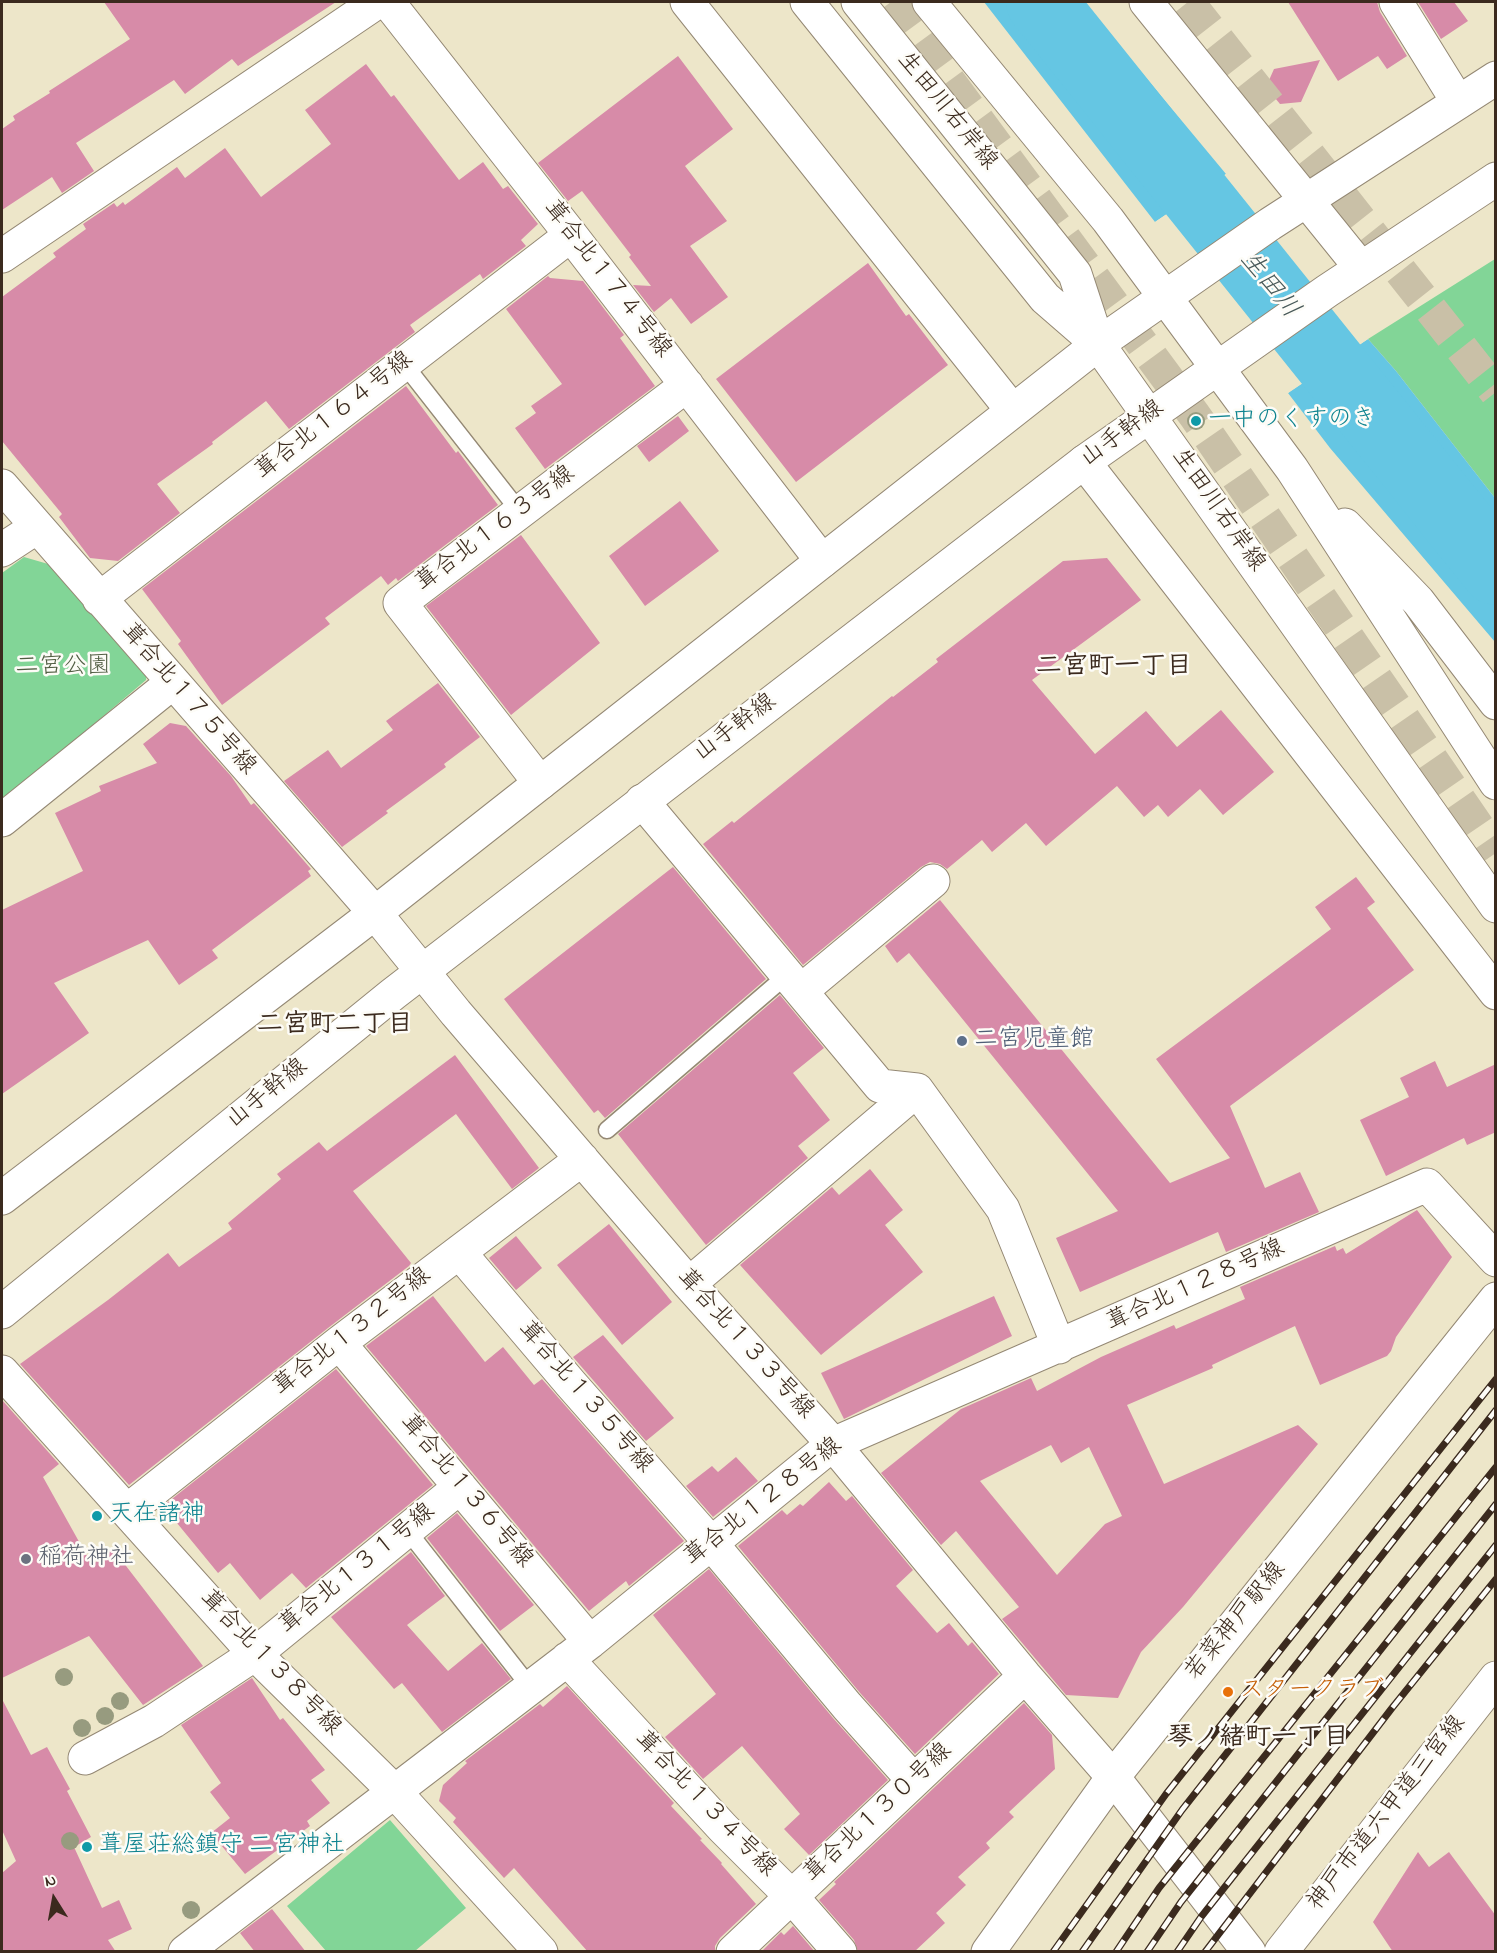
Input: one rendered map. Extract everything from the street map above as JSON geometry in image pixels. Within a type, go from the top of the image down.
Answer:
[{"type":"street","points":[[2,256],[377,2]]},
{"type":"street","name":"葺合北１７４号線","points":[[388,2],[822,561]]},
{"type":"street","points":[[687,2],[1012,410]]},
{"type":"street","points":[[807,2],[1045,298],[1098,344]]},
{"type":"street","name":"生田川右岸線","points":[[858,2],[1076,274],[1098,344],[1496,906]]},
{"type":"street","points":[[929,2],[1108,220],[1292,470],[1496,783]]},
{"type":"street","points":[[1146,2],[1361,268]]},
{"type":"street","points":[[1396,2],[1458,102]]},
{"type":"street","points":[[2,1198],[375,913],[1098,344],[1270,224],[1496,78]]},
{"type":"street","name":"山手幹線","points":[[2,1312],[422,972],[1084,462],[1327,291],[1496,179]]},
{"type":"street","name":"葺合北１６４号線","points":[[99,599],[571,235]]},
{"type":"street","name":"葺合北１６３号線","points":[[540,783],[400,603],[687,385]]},
{"type":"street","points":[[1084,462],[1496,993]]},
{"type":"street","points":[[1292,470],[1418,601],[1496,703]]},
{"type":"street","name":"葺合北１７５号線","points":[[2,486],[375,913]]},
{"type":"street","points":[[2,550],[37,527]]},
{"type":"street","points":[[2,820],[172,683]]},
{"type":"street","points":[[642,801],[880,1086],[917,1090],[1003,1209],[1059,1347]]},
{"type":"street","points":[[794,983],[933,881]]},
{"type":"street","name":"葺合北１３３号線","points":[[375,913],[422,972],[689,1284],[833,1444],[1025,1676],[1113,1777],[1249,1952]]},
{"type":"street","points":[[689,1284],[917,1090]]},
{"type":"street","name":"葺合北１３２号線","points":[[127,1510],[339,1342],[582,1159]]},
{"type":"street","name":"葺合北１２８号線","points":[[185,1952],[579,1651],[833,1444],[1427,1185],[1496,1260]]},
{"type":"street","name":"葺合北１３５号線","points":[[459,1252],[914,1781]]},
{"type":"street","name":"若菜神戸駅線","points":[[988,1952],[1113,1777],[1496,1299]]},
{"type":"street","name":"葺合北１３６号線","points":[[339,1342],[460,1487],[579,1651]]},
{"type":"street","name":"葺合北１３８号線","points":[[2,1372],[255,1654],[394,1791],[541,1952]]},
{"type":"street","name":"葺合北１３１号線","points":[[85,1758],[154,1721],[255,1654],[460,1487]]},
{"type":"street","name":"葺合北１３４号線","points":[[579,1651],[723,1828],[792,1897],[840,1952]]},
{"type":"street","name":"葺合北１３０号線","points":[[733,1952],[1025,1676]]},
{"type":"street","name":"神戸市道六甲道三宮線","points":[[1281,1952],[1496,1677]]},
{"type":"lane","points":[[404,364],[520,512]]},
{"type":"lane","points":[[607,1130],[794,983]]},
{"type":"lane","points":[[407,1530],[530,1687]]},
{"type":"green space","points":[[1495,259],[1495,498],[1396,371],[1368,339]]},
{"type":"green space","name":"二宮公園","points":[[24,557],[55,566],[147,670],[146,680],[2,802],[2,573]]},
{"type":"green space","points":[[390,1820],[466,1908],[415,1951],[326,1951],[287,1906]]},
{"type":"water","points":[[984,2],[1083,2],[1226,174],[1155,222]]},
{"type":"water","points":[[1368,339],[1396,371],[1495,498],[1495,642],[1330,448],[1288,393]]},
{"type":"pier","points":[[1226,174],[1228,176],[1157,225],[1155,222]]},
{"type":"pier","points":[[1366,337],[1368,339],[1288,393],[1286,391]]},
{"type":"building","points":[[104,2],[336,2],[238,66],[232,59],[185,94],[174,80],[76,143],[94,171],[62,193],[52,177],[2,210],[2,129],[15,120],[13,116],[130,39]]},
{"type":"building","points":[[1288,2],[1377,2],[1380,12],[1407,56],[1387,69],[1378,56],[1338,81]]},
{"type":"building","points":[[1418,2],[1454,2],[1468,21],[1441,39]]},
{"type":"building","points":[[678,56],[733,129],[685,166],[727,221],[690,246],[728,297],[691,324],[671,298],[654,312],[633,285],[651,286],[629,257],[631,255],[582,191],[568,201],[538,163]]},
{"type":"building","points":[[1320,60],[1301,102],[1280,104],[1266,87],[1274,69]]},
{"type":"building","points":[[366,64],[391,97],[394,95],[459,180],[483,162],[503,189],[508,186],[538,224],[521,240],[526,246],[483,279],[480,274],[410,325],[415,332],[289,429],[266,401],[212,442],[213,444],[157,484],[180,513],[118,561],[90,558],[59,517],[62,514],[2,441],[2,297],[56,257],[53,253],[86,229],[83,224],[114,203],[117,207],[123,202],[125,205],[177,167],[185,178],[225,148],[261,197],[331,144],[305,110]]},
{"type":"building","points":[[868,263],[906,316],[909,314],[948,365],[796,482],[716,379]]},
{"type":"building","points":[[548,276],[583,281],[624,335],[620,338],[655,386],[545,469],[515,428],[536,413],[531,406],[562,384],[506,309]]},
{"type":"building","points":[[406,386],[498,505],[398,581],[396,578],[388,585],[381,576],[325,618],[330,624],[222,705],[178,644],[181,641],[142,589]]},
{"type":"building","points":[[678,416],[689,431],[649,462],[637,446]]},
{"type":"building","points":[[680,501],[719,551],[645,606],[609,556]]},
{"type":"building","points":[[521,535],[600,643],[511,715],[426,606]]},
{"type":"building","points":[[1107,558],[1141,600],[1032,680],[1095,754],[1146,711],[1177,747],[1221,710],[1274,772],[1223,815],[1200,789],[1168,817],[1158,805],[1144,817],[1117,786],[1046,846],[1026,823],[992,852],[982,840],[947,869],[940,864],[930,862],[921,867],[803,965],[703,844],[732,821],[734,823],[892,696],[938,662],[936,659],[1063,561]]},
{"type":"building","points":[[438,683],[480,737],[444,764],[446,767],[342,847],[284,781],[328,750],[341,768],[393,730],[386,721]]},
{"type":"building","points":[[170,723],[186,726],[231,776],[251,805],[254,803],[311,869],[308,871],[311,876],[212,950],[218,958],[179,985],[148,940],[54,983],[89,1033],[2,1094],[2,910],[83,871],[55,813],[101,791],[99,786],[157,763],[143,744]]},
{"type":"building","points":[[673,867],[766,979],[605,1118],[598,1110],[594,1113],[504,999]]},
{"type":"building","points":[[1356,877],[1375,902],[1367,908],[1414,970],[1230,1106],[1265,1188],[1300,1172],[1319,1212],[1226,1252],[1218,1232],[1080,1292],[1056,1238],[1118,1211],[909,953],[897,963],[885,946],[940,900],[1170,1183],[1230,1158],[1156,1059],[1331,929],[1315,907]]},
{"type":"building","points":[[780,995],[824,1048],[793,1073],[830,1120],[798,1146],[808,1158],[706,1245],[618,1134]]},
{"type":"building","points":[[455,1055],[539,1168],[512,1189],[456,1114],[353,1191],[411,1263],[409,1266],[129,1485],[20,1364],[168,1253],[179,1267],[232,1229],[228,1223],[281,1179],[277,1174],[319,1142],[327,1151]]},
{"type":"building","points":[[1435,1061],[1447,1087],[1496,1064],[1496,1132],[1467,1145],[1464,1138],[1386,1176],[1360,1120],[1409,1097],[1400,1078]]},
{"type":"building","points":[[870,1169],[903,1210],[885,1225],[923,1272],[821,1355],[740,1265],[832,1187],[839,1195]]},
{"type":"building","points":[[1417,1210],[1452,1257],[1396,1337],[1387,1356],[1320,1385],[1295,1326],[1212,1365],[1213,1368],[1127,1405],[1164,1484],[1298,1425],[1318,1444],[1183,1607],[1141,1652],[1118,1698],[1066,1695],[1002,1619],[1019,1607],[956,1531],[941,1545],[881,1473],[961,1409],[1031,1378],[1037,1391],[1101,1357],[1174,1325],[1176,1329],[1245,1299],[1240,1287],[1335,1246],[1337,1251],[1343,1248],[1346,1254]],"holes":[[[1051,1445],[1061,1463],[1089,1447],[1122,1516],[1105,1524],[1057,1575],[980,1481]]]},
{"type":"building","points":[[609,1224],[672,1302],[622,1345],[557,1265]]},
{"type":"building","points":[[516,1236],[542,1268],[516,1290],[489,1258]]},
{"type":"building","points":[[433,1296],[485,1362],[503,1347],[534,1385],[542,1379],[684,1541],[629,1586],[626,1581],[589,1611],[366,1346]]},
{"type":"building","points":[[994,1296],[1012,1336],[844,1419],[821,1373]]},
{"type":"building","points":[[603,1335],[674,1418],[646,1441],[573,1357]]},
{"type":"building","points":[[336,1369],[433,1485],[306,1588],[292,1573],[260,1600],[230,1563],[218,1573],[163,1506]]},
{"type":"building","points":[[2,1400],[59,1464],[43,1477],[92,1565],[113,1549],[203,1666],[143,1705],[89,1636],[2,1678]]},
{"type":"building","points":[[736,1457],[758,1481],[713,1517],[686,1486],[712,1466],[718,1472]]},
{"type":"building","points":[[829,1482],[846,1501],[852,1496],[913,1570],[896,1586],[937,1633],[949,1623],[968,1646],[972,1642],[999,1674],[915,1754],[861,1694],[738,1546],[782,1510],[787,1515],[800,1504],[803,1506]]},
{"type":"building","points":[[457,1513],[534,1605],[500,1631],[427,1538]]},
{"type":"building","points":[[411,1552],[445,1596],[407,1625],[448,1671],[482,1643],[511,1679],[442,1732],[402,1683],[394,1689],[331,1617]]},
{"type":"building","points":[[709,1569],[833,1718],[888,1780],[809,1855],[784,1829],[800,1814],[742,1746],[703,1779],[665,1737],[716,1694],[653,1615]]},
{"type":"building","points":[[252,1678],[280,1720],[283,1718],[325,1770],[311,1780],[330,1803],[307,1821],[310,1826],[245,1874],[211,1833],[230,1818],[210,1792],[221,1783],[181,1725]]},
{"type":"building","points":[[567,1686],[674,1803],[671,1806],[756,1904],[720,1938],[715,1946],[715,1952],[588,1952],[514,1868],[504,1878],[453,1822],[456,1818],[439,1801],[443,1785],[467,1763],[465,1761],[540,1704],[543,1707]]},
{"type":"building","points":[[2,1699],[31,1755],[47,1747],[70,1789],[67,1791],[91,1837],[74,1847],[102,1908],[119,1900],[132,1929],[108,1940],[116,1952],[2,1952],[2,1873],[16,1861],[2,1830]]},
{"type":"building","points":[[1024,1703],[1052,1735],[1055,1769],[1009,1812],[1014,1817],[986,1843],[990,1848],[958,1877],[966,1885],[936,1913],[945,1923],[914,1952],[858,1952],[854,1940],[819,1900],[836,1884],[834,1882]]},
{"type":"building","points":[[1418,1852],[1429,1867],[1449,1852],[1496,1916],[1496,1952],[1393,1952],[1373,1922]]},
{"type":"building","points":[[272,1909],[306,1952],[255,1952],[240,1933]]},
{"type":"building","points":[[793,1926],[815,1952],[761,1952],[781,1932],[784,1935]]},
{"type":"waterway","name":"生田川","points":[[1041,2],[1496,570]]},
{"type":"tunnel","points":[[891,2],[1195,416],[1496,853]]},
{"type":"tunnel","points":[[1188,2],[1496,392]]},
{"type":"railway","points":[[1053,1952],[1166,1794],[1496,1379]]},
{"type":"railway","points":[[1082,1952],[1182,1810],[1496,1410]]},
{"type":"railway","points":[[1116,1952],[1159,1888],[1496,1467]]},
{"type":"railway","points":[[1147,1952],[1181,1902],[1496,1504]]},
{"type":"railway","points":[[1177,1952],[1201,1917],[1496,1545]]},
{"type":"railway","points":[[1205,1952],[1392,1708],[1496,1579]]},
{"type":"place","name":"一中のくすのき","points":[[1196,421]]},
{"type":"place","name":"二宮児童館","points":[[962,1041]]},
{"type":"place","name":"天在諸神","points":[[97,1516]]},
{"type":"place","name":"稲荷神社","points":[[26,1559]]},
{"type":"place","name":"スタークラブ","points":[[1228,1692]]},
{"type":"place","name":"葺屋荘総鎮守 二宮神社","points":[[87,1847]]},
{"type":"district","name":"二宮町一丁目","points":[[1114,669]]},
{"type":"district","name":"二宮町二丁目","points":[[335,1027]]},
{"type":"district","name":"琴ノ緒町一丁目","points":[[1258,1740]]}]
